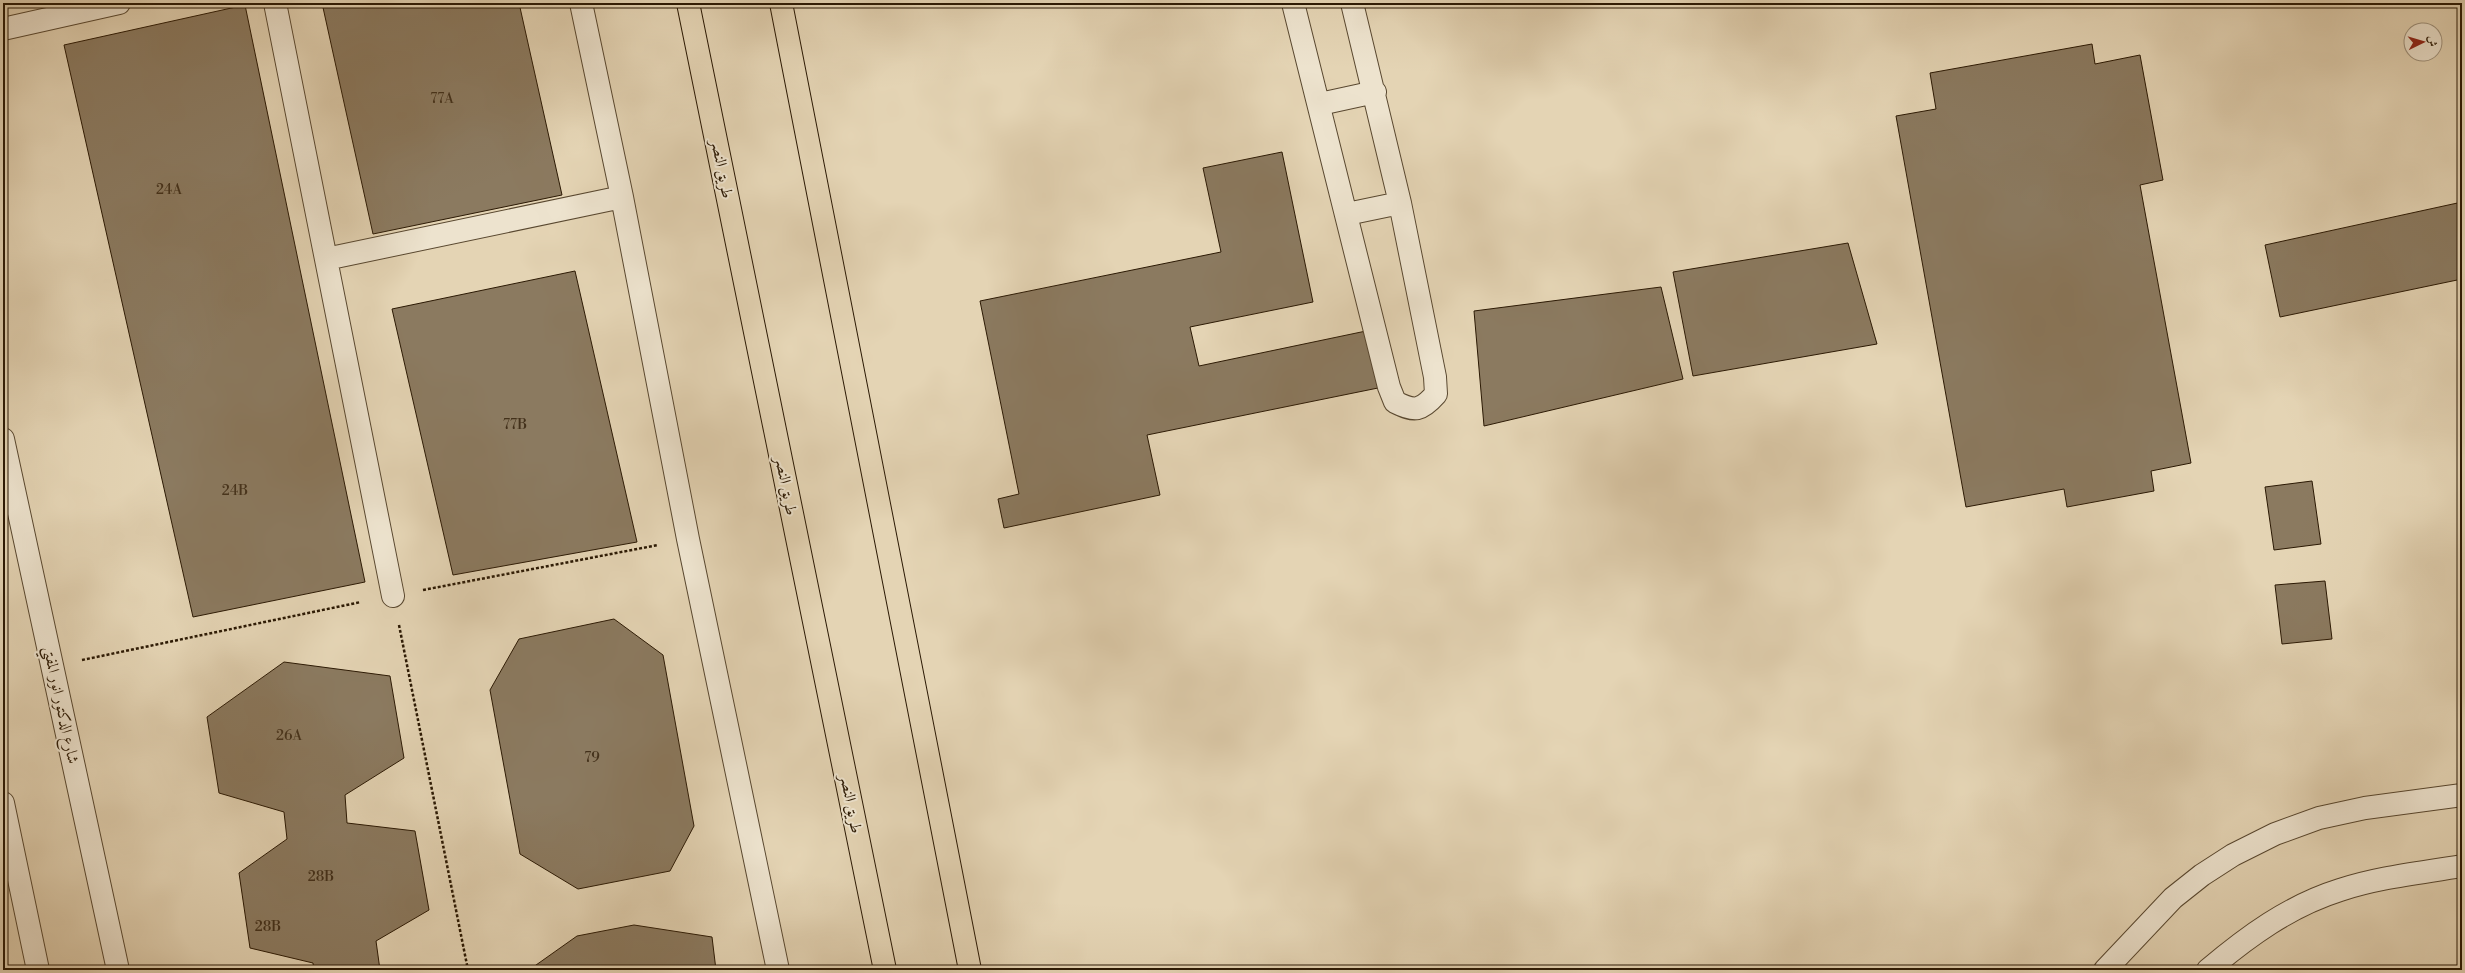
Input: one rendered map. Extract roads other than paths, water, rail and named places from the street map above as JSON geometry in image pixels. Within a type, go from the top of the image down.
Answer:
[{"type":"highway","name":"طريق النصر","points":[[688,3],[885,970]]},
{"type":"highway","points":[[781,3],[970,970]]},
{"type":"street","points":[[3,29],[119,3]]},
{"type":"street","points":[[275,3],[393,596]]},
{"type":"street","points":[[580,3],[622,197],[688,539],[778,970]]},
{"type":"street","points":[[1294,3],[1389,387],[1395,402],[1410,409],[1425,406],[1436,394],[1435,377],[1400,203],[1375,92],[1352,3]]},
{"type":"street","points":[[1320,104],[1375,92]]},
{"type":"street","points":[[326,259],[622,197]]},
{"type":"street","points":[[1346,214],[1400,203]]},
{"type":"street","name":"شارع الدكتور انور المفتي","points":[[3,439],[118,970]]},
{"type":"street","points":[[2105,970],[2147,924],[2196,880],[2233,855],[2275,834],[2319,818],[2365,808],[2462,795]]},
{"type":"street","points":[[3,803],[38,970]]},
{"type":"street","points":[[2208,970],[2237,945],[2269,923],[2332,893],[2374,880],[2462,866]]}]
